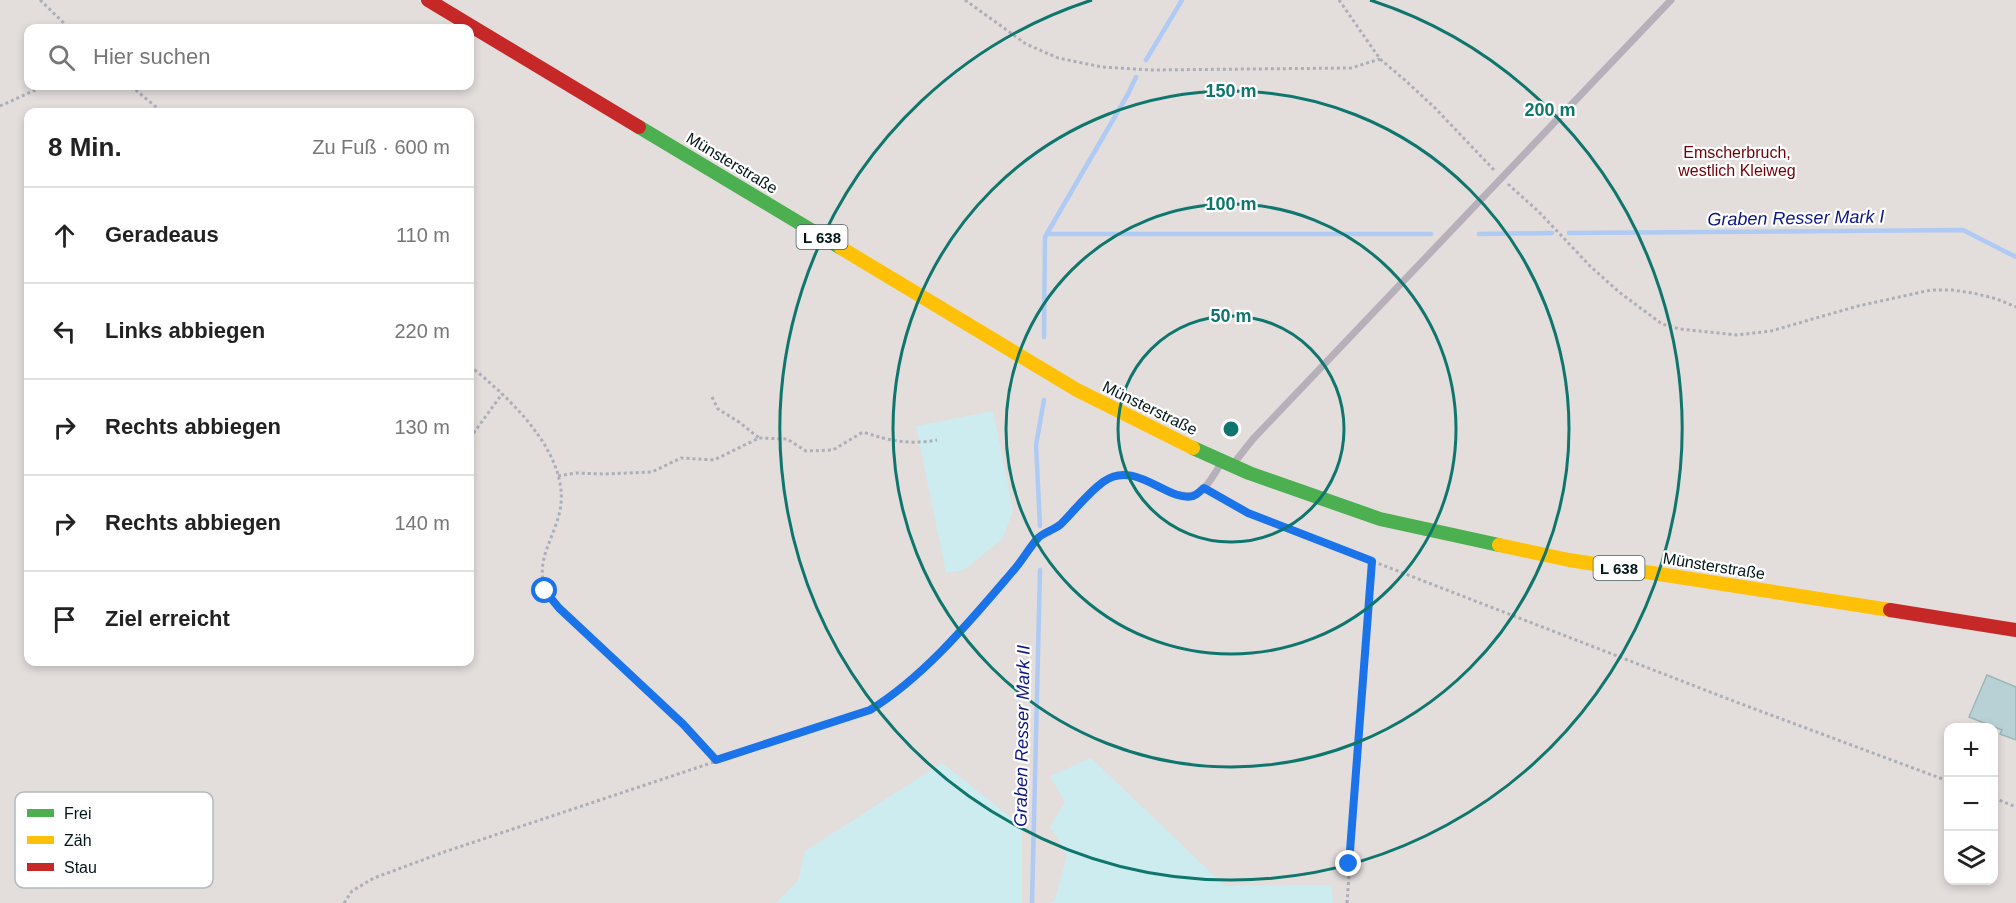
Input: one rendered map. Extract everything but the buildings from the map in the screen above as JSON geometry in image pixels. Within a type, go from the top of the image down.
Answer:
[{"type":"main road","name":"Münsterstraße","points":[[428,0],[468,24]]},
{"type":"main road","name":"Münsterstraße","points":[[474,28],[1077,390],[1227,464],[1380,519],[1569,560],[2016,630]]},
{"type":"lane","points":[[1039,537],[1060,525],[1105,480],[1122,475],[1139,477],[1183,496],[1194,496],[1204,488],[1671,0]]},
{"type":"path","points":[[40,0],[65,24]]},
{"type":"path","points":[[965,0],[1026,44],[1058,58],[1102,67],[1151,70],[1351,68],[1380,59]]},
{"type":"path","points":[[1339,0],[1380,59],[1435,108],[1591,267],[1619,292],[1662,324],[1680,329],[1737,335],[1771,331],[1858,306],[1931,290],[1973,293],[2016,307]]},
{"type":"path","points":[[0,106],[35,90]]},
{"type":"path","points":[[136,90],[157,108]]},
{"type":"path","points":[[474,370],[519,411],[537,435],[553,462],[558,476],[561,492],[559,513],[543,566],[542,581],[545,591],[559,608],[683,724],[716,760]]},
{"type":"path","points":[[474,432],[502,394]]},
{"type":"path","points":[[712,397],[718,410],[739,422],[759,438]]},
{"type":"path","points":[[558,476],[576,473],[652,472],[681,458],[714,459],[759,438],[787,439],[806,451],[833,450],[862,432],[894,442],[919,443],[937,440]]},
{"type":"path","points":[[1204,488],[1248,513],[1736,702],[1944,780]]},
{"type":"path","points":[[344,903],[352,891],[374,878],[444,852],[870,710],[892,696],[913,678],[978,611],[1025,557],[1039,537]]},
{"type":"path","points":[[1347,903],[1372,561]]},
{"type":"path","points":[[1998,800],[2016,807]]},
{"type":"green space","name":"Emscherbruch, westlich Kleiweg","points":[[0,0],[2016,0],[2016,903],[1333,903],[1332,885],[1225,886],[1091,758],[1050,776],[1065,802],[1050,827],[1067,855],[1055,900],[1050,903],[1022,903],[1022,826],[942,763],[805,851],[798,881],[776,903],[0,903]],"holes":[[[993,411],[1013,510],[1003,538],[964,570],[946,573],[916,426]]]},
{"type":"waterway","name":"Graben Resser Mark II","points":[[1146,60],[1182,0]]},
{"type":"waterway","name":"Graben Resser Mark II","points":[[1044,337],[1045,237],[1136,77]]},
{"type":"waterway","name":"Graben Resser Mark I","points":[[1569,233],[1963,230],[2016,257]]},
{"type":"waterway","name":"Graben Resser Mark I","points":[[1479,234],[1552,233]]},
{"type":"waterway","name":"Graben Resser Mark I","points":[[1047,234],[1431,234]]},
{"type":"waterway","name":"Graben Resser Mark II","points":[[1040,526],[1036,445],[1044,400]]},
{"type":"waterway","name":"Graben Resser Mark II","points":[[1032,903],[1040,570]]},
{"type":"traffic: fast","points":[[639,127],[841,248]]},
{"type":"traffic: fast","points":[[1193,448],[1249,473],[1380,519],[1499,545]]},
{"type":"traffic: slow","points":[[841,248],[1077,390],[1193,448]]},
{"type":"traffic: slow","points":[[1499,545],[1569,560],[1890,610]]},
{"type":"traffic: jam","points":[[428,0],[468,24]]},
{"type":"traffic: jam","points":[[474,28],[639,127]]},
{"type":"traffic: jam","points":[[1890,610],[2016,630]]},
{"type":"route","points":[[545,591],[559,608],[683,724],[716,760],[870,710],[892,696],[913,678],[978,611],[1025,557],[1039,537],[1060,525],[1105,480],[1122,475],[1139,477],[1183,496],[1194,496],[1204,488],[1234,507],[1372,561],[1349,864]]}]
